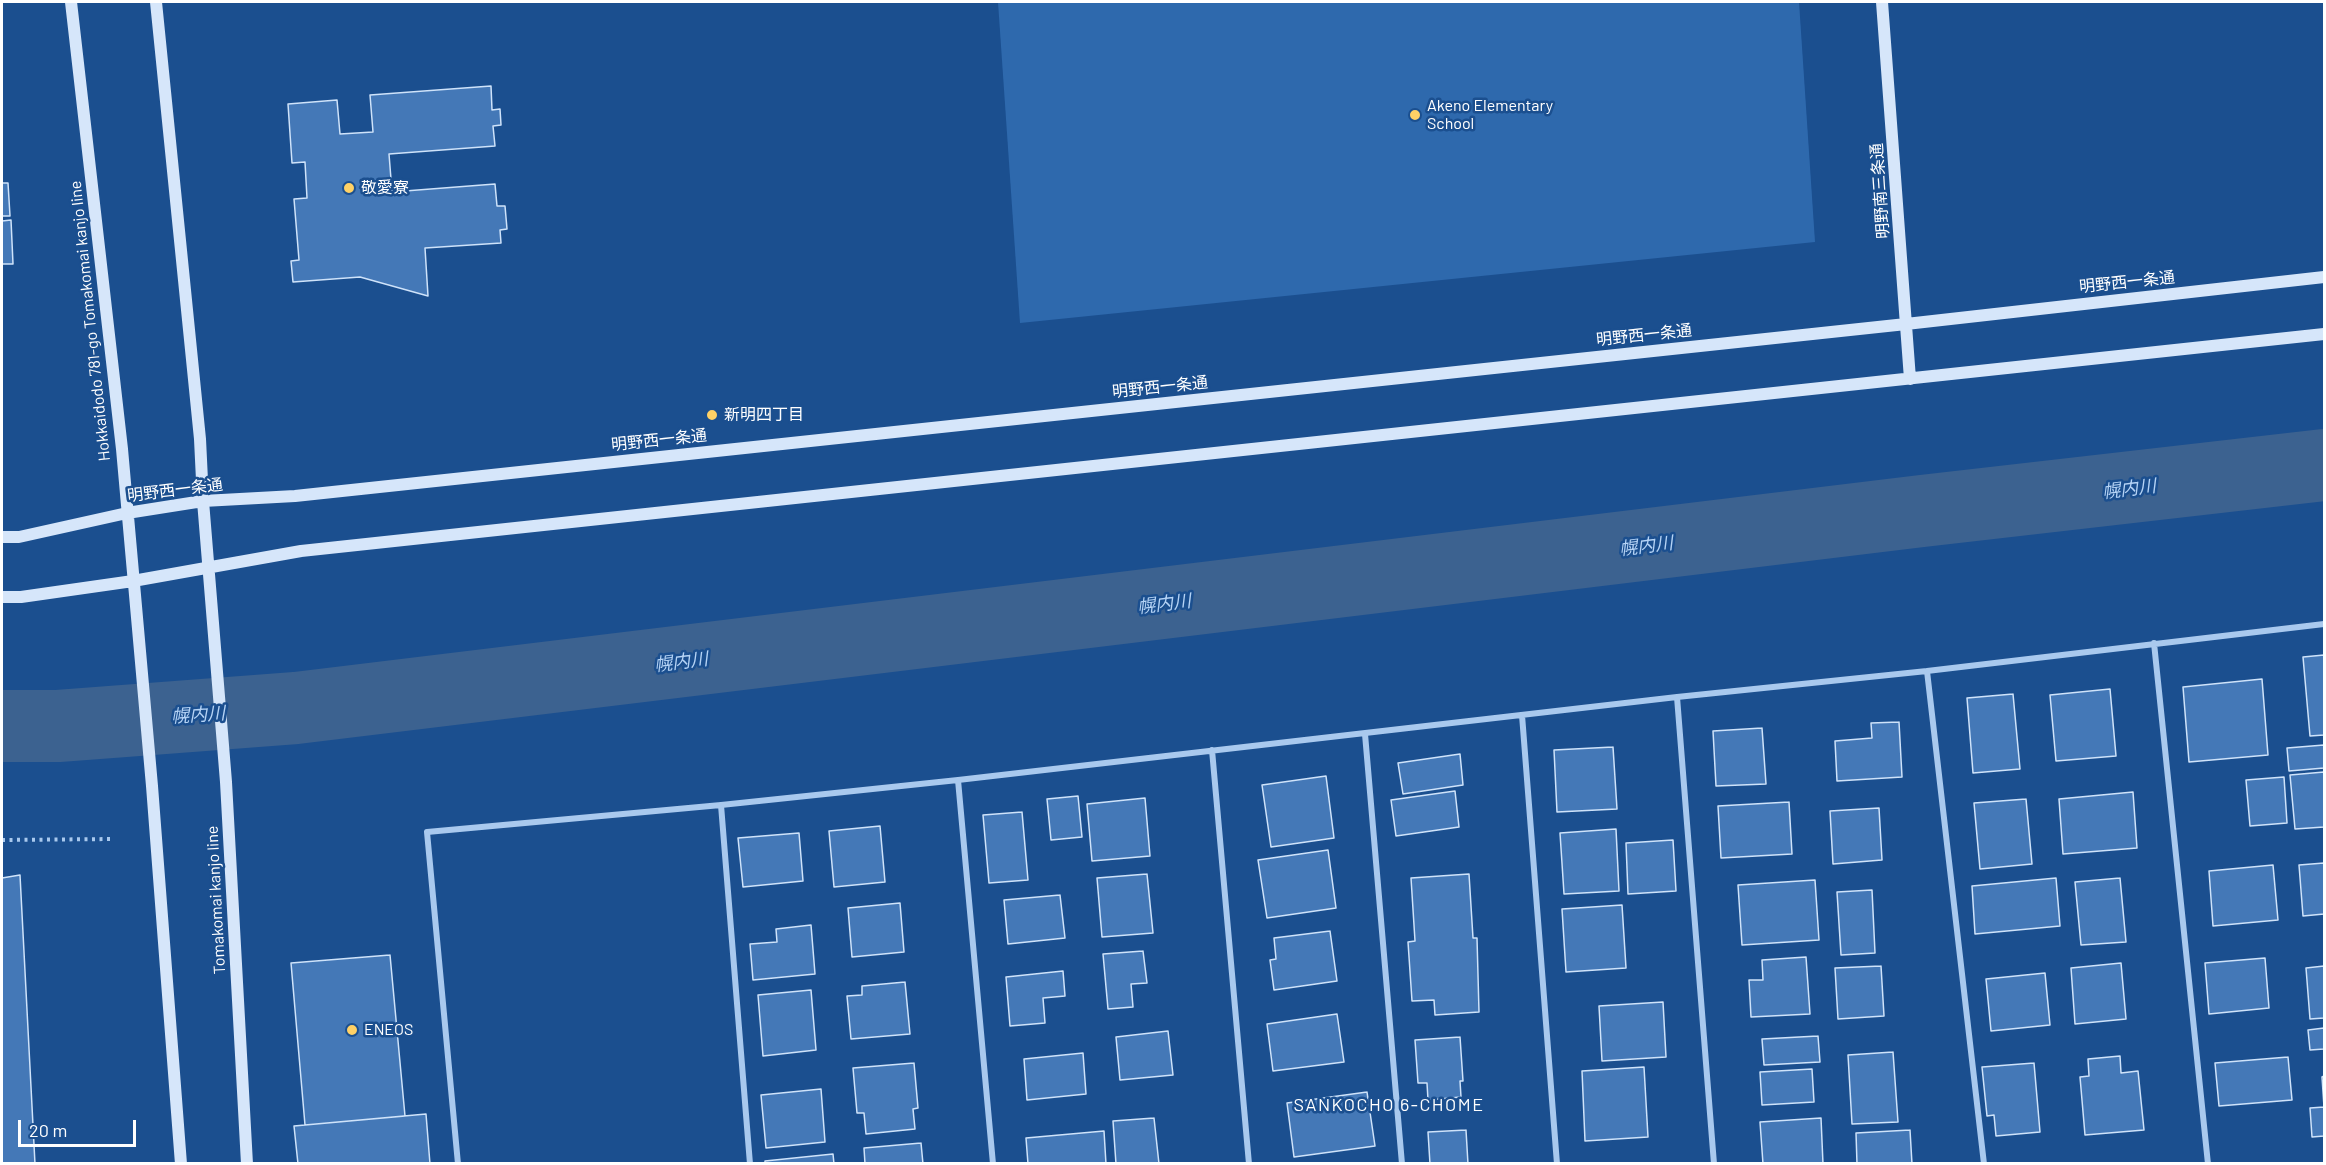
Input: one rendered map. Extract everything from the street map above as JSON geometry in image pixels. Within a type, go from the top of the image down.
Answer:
[{"type":"street","name":"Hokkaidodo 781-go Tomakomai kanjo line","points":[[71,2],[122,448],[152,786],[181,1164]]},
{"type":"street","points":[[156,2],[200,440],[208,567]]},
{"type":"street","name":"明野南三条通","points":[[1882,2],[1910,379]]},
{"type":"street","name":"明野西一条通","points":[[2,537],[19,537],[127,513],[203,501],[295,496],[2325,277]]},
{"type":"street","points":[[2,597],[21,597],[133,581],[313,550],[2325,334]]},
{"type":"street","name":"Tomakomai kanjo line","points":[[208,567],[226,782],[247,1164]]},
{"type":"street","points":[[458,1164],[427,832],[958,780],[2325,624]]},
{"type":"street","points":[[2154,643],[2208,1164]]},
{"type":"street","points":[[1927,671],[1984,1164]]},
{"type":"street","points":[[1677,697],[1714,1164]]},
{"type":"street","points":[[1522,715],[1557,1164]]},
{"type":"street","points":[[1365,734],[1402,1164]]},
{"type":"street","points":[[1212,750],[1249,1164]]},
{"type":"street","points":[[958,780],[993,1164]]},
{"type":"street","points":[[721,805],[750,1164]]},
{"type":"path","points":[[2,840],[114,838]]},
{"type":"shaded area","name":"Akeno Elementary School","points":[[998,2],[1799,2],[1815,242],[1020,323]]},
{"type":"building","name":"敬愛寮","points":[[491,86],[492,110],[500,109],[501,125],[493,126],[495,146],[389,154],[392,192],[495,184],[497,206],[505,206],[507,229],[500,230],[501,243],[425,248],[428,296],[360,277],[293,282],[291,261],[299,260],[294,199],[307,198],[305,162],[292,163],[288,104],[337,100],[340,134],[373,132],[370,95]]},
{"type":"building","points":[[2,183],[8,183],[10,216],[2,216]]},
{"type":"building","points":[[11,220],[13,264],[2,264],[2,221]]},
{"type":"building","points":[[2324,655],[2324,735],[2310,736],[2303,657]]},
{"type":"building","points":[[2262,679],[2268,755],[2189,762],[2183,687]]},
{"type":"building","points":[[2110,689],[2116,756],[2056,761],[2050,695]]},
{"type":"building","points":[[2013,694],[2020,769],[1973,773],[1967,698]]},
{"type":"building","points":[[1899,722],[1902,777],[1837,781],[1835,741],[1872,738],[1871,723]]},
{"type":"building","points":[[1762,728],[1766,784],[1716,786],[1713,731]]},
{"type":"building","points":[[2324,745],[2324,768],[2289,771],[2287,748]]},
{"type":"building","points":[[1613,747],[1617,809],[1557,812],[1554,750]]},
{"type":"building","points":[[1460,754],[1463,785],[1403,794],[1398,763]]},
{"type":"building","points":[[2324,772],[2324,827],[2295,829],[2290,775]]},
{"type":"building","points":[[1326,776],[1334,838],[1271,847],[1262,785]]},
{"type":"building","points":[[2284,777],[2287,823],[2250,826],[2246,780]]},
{"type":"building","points":[[1455,791],[1459,827],[1396,836],[1391,800]]},
{"type":"building","points":[[2133,792],[2137,848],[2063,854],[2059,799]]},
{"type":"building","points":[[1078,796],[1082,837],[1051,840],[1047,799]]},
{"type":"building","points":[[1145,798],[1150,856],[1092,861],[1087,804]]},
{"type":"building","points":[[2026,799],[2032,864],[1980,869],[1974,803]]},
{"type":"building","points":[[1789,802],[1792,854],[1721,858],[1718,806]]},
{"type":"building","points":[[1879,808],[1882,860],[1833,864],[1830,811]]},
{"type":"building","points":[[1022,812],[1028,880],[989,883],[983,815]]},
{"type":"building","points":[[880,826],[885,882],[834,887],[829,831]]},
{"type":"building","points":[[1616,829],[1619,891],[1564,894],[1560,833]]},
{"type":"building","points":[[799,833],[803,881],[743,887],[738,838]]},
{"type":"building","points":[[1673,840],[1676,891],[1628,894],[1626,843]]},
{"type":"building","points":[[1328,850],[1336,908],[1267,918],[1258,860]]},
{"type":"building","points":[[2324,863],[2324,914],[2303,916],[2299,865]]},
{"type":"building","points":[[2273,865],[2278,920],[2213,926],[2209,871]]},
{"type":"building","points":[[1147,874],[1153,933],[1102,937],[1097,878]]},
{"type":"building","points":[[1469,874],[1473,938],[1477,938],[1479,1012],[1435,1015],[1434,1000],[1412,1001],[1408,942],[1415,941],[1411,878]]},
{"type":"building","points":[[20,875],[35,1164],[2,1164],[2,878]]},
{"type":"building","points":[[2056,878],[2060,926],[1975,934],[1972,886]]},
{"type":"building","points":[[2120,878],[2126,942],[2081,945],[2075,882]]},
{"type":"building","points":[[1815,880],[1819,940],[1742,945],[1738,885]]},
{"type":"building","points":[[1872,890],[1875,953],[1841,955],[1837,892]]},
{"type":"building","points":[[1060,895],[1065,938],[1008,944],[1004,900]]},
{"type":"building","points":[[900,903],[904,952],[852,957],[848,908]]},
{"type":"building","points":[[1622,905],[1626,968],[1566,972],[1562,909]]},
{"type":"building","points":[[811,925],[815,974],[753,980],[750,944],[777,942],[776,929]]},
{"type":"building","points":[[1330,931],[1337,981],[1274,990],[1270,960],[1276,959],[1274,938]]},
{"type":"building","points":[[1143,951],[1147,983],[1131,984],[1133,1007],[1108,1009],[1103,954]]},
{"type":"building","points":[[390,955],[405,1116],[305,1125],[291,963]]},
{"type":"building","points":[[1806,957],[1810,1014],[1751,1017],[1749,980],[1763,980],[1762,960]]},
{"type":"building","points":[[2265,958],[2269,1008],[2209,1014],[2205,963]]},
{"type":"building","points":[[2121,963],[2126,1019],[2075,1024],[2071,968]]},
{"type":"building","points":[[1881,966],[1884,1016],[1838,1019],[1835,968]]},
{"type":"building","points":[[2324,966],[2324,1018],[2310,1019],[2306,968]]},
{"type":"building","points":[[1063,971],[1065,996],[1043,998],[1045,1023],[1010,1026],[1006,977]]},
{"type":"building","points":[[2045,973],[2050,1025],[1991,1031],[1986,979]]},
{"type":"building","points":[[905,982],[910,1034],[851,1039],[847,996],[862,995],[862,986]]},
{"type":"building","points":[[811,990],[816,1050],[763,1056],[758,995]]},
{"type":"building","points":[[1663,1002],[1666,1057],[1602,1061],[1599,1006]]},
{"type":"building","points":[[1337,1014],[1344,1062],[1273,1071],[1267,1024]]},
{"type":"building","points":[[2324,1028],[2324,1049],[2310,1050],[2308,1030]]},
{"type":"building","points":[[1168,1031],[1173,1075],[1120,1080],[1116,1037]]},
{"type":"building","points":[[1818,1036],[1820,1062],[1764,1065],[1762,1039]]},
{"type":"building","points":[[1460,1037],[1463,1081],[1460,1081],[1461,1097],[1428,1100],[1427,1083],[1418,1083],[1415,1040]]},
{"type":"building","points":[[1893,1052],[1898,1122],[1852,1124],[1848,1055]]},
{"type":"building","points":[[1083,1053],[1086,1094],[1027,1100],[1024,1059]]},
{"type":"building","points":[[2120,1056],[2121,1073],[2138,1071],[2144,1130],[2085,1135],[2080,1077],[2089,1076],[2088,1059]]},
{"type":"building","points":[[2288,1057],[2292,1100],[2219,1106],[2215,1063]]},
{"type":"building","points":[[914,1063],[918,1108],[913,1109],[915,1129],[866,1134],[864,1113],[857,1113],[853,1068]]},
{"type":"building","points":[[2034,1063],[2040,1132],[1996,1136],[1994,1115],[1987,1116],[1982,1067]]},
{"type":"building","points":[[1644,1067],[1648,1137],[1585,1141],[1582,1071]]},
{"type":"building","points":[[1812,1069],[1814,1102],[1762,1105],[1760,1072]]},
{"type":"building","points":[[2324,1076],[2324,1107],[2322,1077]]},
{"type":"building","points":[[821,1089],[825,1142],[766,1148],[761,1095]]},
{"type":"building","points":[[1367,1092],[1375,1146],[1294,1157],[1287,1103]]},
{"type":"building","points":[[2324,1107],[2324,1136],[2312,1137],[2310,1108]]},
{"type":"building","points":[[426,1114],[430,1164],[298,1164],[294,1126]]},
{"type":"building","points":[[1154,1118],[1159,1164],[1116,1164],[1113,1121]]},
{"type":"building","points":[[1821,1118],[1823,1164],[1763,1164],[1760,1122]]},
{"type":"building","points":[[1466,1130],[1468,1164],[1430,1164],[1428,1132]]},
{"type":"building","points":[[1910,1130],[1912,1164],[1857,1164],[1856,1133]]},
{"type":"building","points":[[1104,1131],[1106,1164],[1028,1164],[1026,1138]]},
{"type":"building","points":[[921,1143],[923,1164],[865,1164],[864,1148]]},
{"type":"building","points":[[833,1154],[834,1164],[765,1164],[765,1161]]},
{"type":"waterway","name":"幌内川","points":[[2,726],[58,726],[296,708],[1922,511],[2324,465]]},
{"type":"place","name":"Akeno Elementary School","points":[[1415,115]]},
{"type":"place","name":"敬愛寮","points":[[349,188]]},
{"type":"place","name":"新明四丁目","points":[[712,415]]},
{"type":"place","name":"ENEOS","points":[[352,1030]]},
{"type":"district","name":"SANKOCHO 6-CHOME","points":[[1389,1105]]}]
